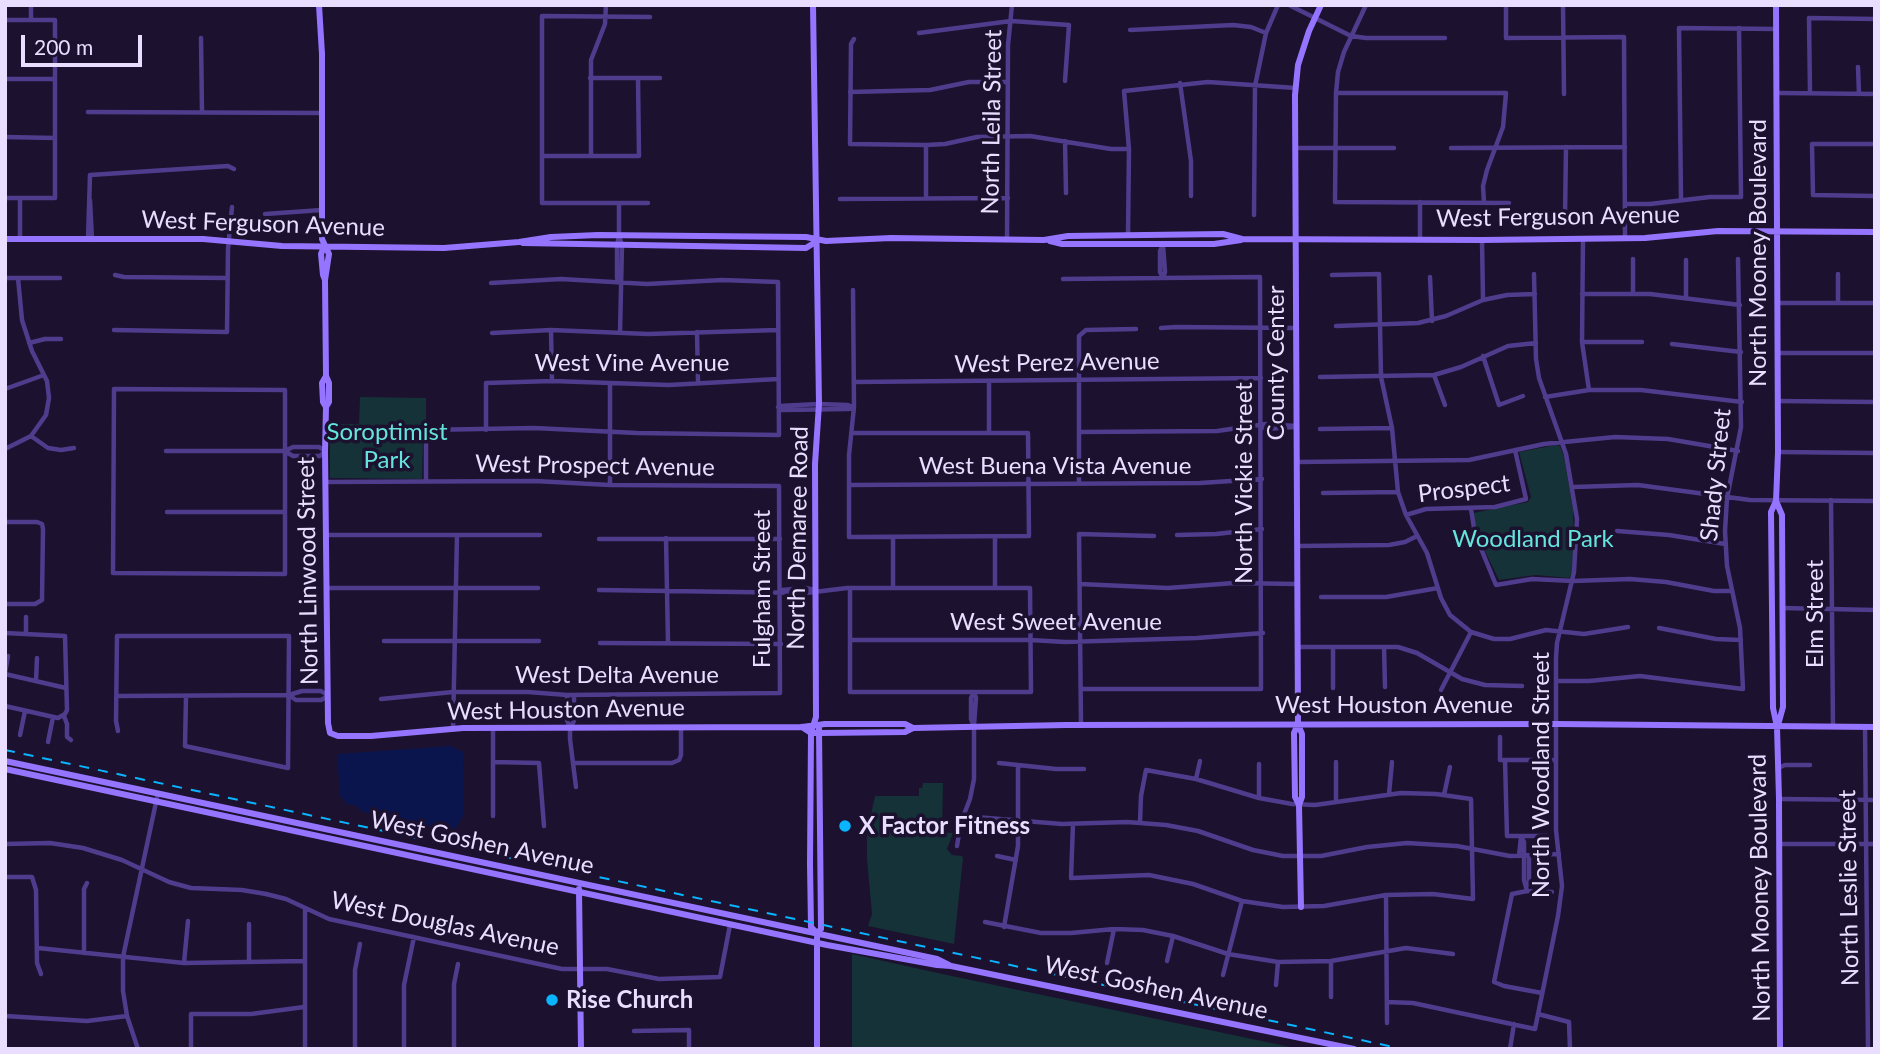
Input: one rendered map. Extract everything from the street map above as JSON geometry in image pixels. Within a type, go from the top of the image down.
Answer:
[{"type":"street","points":[[31,5],[31,20]]},
{"type":"street","name":"North Linwood Street","points":[[319,5],[324,247],[321,254],[326,280],[326,376],[329,383],[329,402],[326,407],[326,535],[330,733]]},
{"type":"street","points":[[591,156],[592,53],[603,30],[606,5]]},
{"type":"street","name":"North Demaree Road","points":[[813,5],[818,407],[815,464],[816,722],[811,733],[811,927],[817,933]]},
{"type":"street","name":"North Leila Street","points":[[1007,240],[1008,82],[1012,5]]},
{"type":"street","points":[[1254,215],[1255,86],[1266,33],[1278,5]]},
{"type":"street","points":[[1289,5],[1351,36],[1445,38]]},
{"type":"street","name":"County Center","points":[[1301,907],[1299,805],[1302,797],[1302,734],[1298,724],[1295,328],[1296,88],[1298,65],[1321,5]]},
{"type":"street","points":[[1366,5],[1344,52],[1336,93],[1335,202],[1509,203]]},
{"type":"street","points":[[1506,5],[1506,38],[1624,37],[1625,239]]},
{"type":"street","points":[[1563,5],[1564,94]]},
{"type":"street","name":"North Mooney Boulevard","points":[[1776,5],[1776,501],[1782,515],[1783,707],[1777,727]]},
{"type":"street","points":[[648,204],[542,203],[542,16],[650,17]]},
{"type":"street","points":[[1810,93],[1809,18],[1875,19]]},
{"type":"street","points":[[5,20],[55,20],[55,198],[5,198]]},
{"type":"street","points":[[919,33],[1011,21],[1069,25],[1065,81]]},
{"type":"street","points":[[1130,30],[1233,25],[1251,27],[1266,33]]},
{"type":"street","points":[[1681,199],[1679,28],[1776,29]]},
{"type":"street","points":[[1626,204],[1741,197],[1739,28]]},
{"type":"street","points":[[201,38],[202,113]]},
{"type":"street","points":[[854,39],[851,44],[850,144],[926,145],[978,137],[1030,136],[1111,149],[1129,149]]},
{"type":"street","points":[[1858,68],[1859,94]]},
{"type":"street","points":[[590,78],[660,78]]},
{"type":"street","points":[[542,156],[639,156],[638,78]]},
{"type":"street","points":[[5,79],[55,79]]},
{"type":"street","points":[[850,92],[919,91],[969,82],[1008,82]]},
{"type":"street","points":[[1128,235],[1129,149],[1124,91],[1208,82],[1296,88]]},
{"type":"street","points":[[1180,83],[1191,161],[1191,195]]},
{"type":"street","points":[[1336,93],[1506,93],[1503,127],[1494,147],[1483,186],[1484,202]]},
{"type":"street","points":[[1778,93],[1875,94]]},
{"type":"street","points":[[88,112],[322,113]]},
{"type":"street","points":[[5,137],[55,138]]},
{"type":"street","points":[[1065,142],[1066,192]]},
{"type":"street","points":[[1875,144],[1812,144],[1813,195],[1875,196]]},
{"type":"street","points":[[926,145],[926,198]]},
{"type":"street","points":[[1565,217],[1566,147]]},
{"type":"street","points":[[1451,148],[1625,147]]},
{"type":"street","points":[[1295,148],[1394,148]]},
{"type":"street","points":[[90,240],[90,175],[228,166],[234,169]]},
{"type":"street","points":[[20,198],[20,239]]},
{"type":"street","points":[[840,199],[1008,198]]},
{"type":"street","points":[[1420,202],[1420,239]]},
{"type":"street","points":[[619,203],[617,278],[620,333]]},
{"type":"street","points":[[114,330],[227,332],[228,240],[232,207]]},
{"type":"street","points":[[265,214],[322,210]]},
{"type":"street","name":"West Ferguson Avenue","points":[[5,239],[228,240],[270,246],[444,248],[551,237],[619,236],[806,237],[817,241],[911,237],[1044,240],[1068,236],[1223,234],[1242,239],[1482,240],[1625,239],[1698,232],[1875,232]]},
{"type":"street","name":"West Ferguson Avenue","points":[[1044,240],[1062,244],[1163,245],[1225,244],[1242,239]]},
{"type":"street","points":[[1583,239],[1582,342],[1589,390]]},
{"type":"street","points":[[1482,240],[1483,300]]},
{"type":"street","name":"West Ferguson Avenue","points":[[519,242],[806,247],[817,241]]},
{"type":"street","points":[[1063,279],[1163,278],[1160,272],[1163,245]]},
{"type":"street","points":[[1633,259],[1633,293]]},
{"type":"street","name":"Shady Street","points":[[1556,681],[1640,676],[1742,689],[1741,640],[1725,544],[1727,498],[1738,451],[1742,402],[1738,259]]},
{"type":"street","points":[[1686,260],[1686,297]]},
{"type":"street","points":[[1332,275],[1379,274],[1381,377],[1392,428],[1398,492],[1406,515],[1430,562],[1444,606],[1457,623],[1471,632],[1502,639],[1539,631],[1584,634],[1628,627]]},
{"type":"street","name":"North Woodland Street","points":[[1514,1024],[1535,1029],[1560,905],[1562,876],[1556,831],[1557,643],[1573,581],[1577,541],[1573,487],[1562,441],[1539,378],[1534,274]]},
{"type":"street","points":[[1838,274],[1838,303]]},
{"type":"street","points":[[115,275],[227,278]]},
{"type":"street","points":[[1430,276],[1432,321]]},
{"type":"street","name":"North Vickie Street","points":[[1081,690],[1261,689],[1261,277],[1163,278]]},
{"type":"street","points":[[5,278],[60,278]]},
{"type":"street","points":[[5,449],[31,436],[40,425],[48,406],[49,390],[29,343],[20,306],[18,278]]},
{"type":"street","points":[[426,482],[426,430],[534,428],[779,435],[778,282],[722,280],[647,284],[561,279],[491,282]]},
{"type":"street","points":[[852,433],[1028,433],[1029,536],[849,537],[849,485],[852,433],[854,407],[855,382],[853,290]]},
{"type":"street","points":[[1582,294],[1633,293],[1740,305]]},
{"type":"street","points":[[1336,326],[1380,326],[1432,321],[1483,300],[1507,295],[1535,294]]},
{"type":"street","points":[[1777,303],[1875,303]]},
{"type":"street","points":[[1161,328],[1295,328]]},
{"type":"street","points":[[492,333],[551,330],[620,333],[778,330]]},
{"type":"street","points":[[551,330],[552,381]]},
{"type":"street","points":[[1079,483],[1081,333],[1086,330],[1136,330]]},
{"type":"street","points":[[697,332],[698,382]]},
{"type":"street","points":[[29,343],[61,339]]},
{"type":"street","points":[[1320,377],[1434,374],[1508,346],[1536,342]]},
{"type":"street","points":[[1582,342],[1642,342]]},
{"type":"street","points":[[1672,344],[1741,352]]},
{"type":"street","points":[[1777,353],[1875,354]]},
{"type":"street","points":[[1483,356],[1499,405],[1523,396]]},
{"type":"street","points":[[1434,374],[1445,405]]},
{"type":"street","points":[[5,389],[44,375]]},
{"type":"street","name":"West Perez Avenue","points":[[855,382],[1261,378]]},
{"type":"street","name":"West Vine Avenue","points":[[486,430],[486,383],[552,381],[610,384],[778,379]]},
{"type":"street","points":[[989,382],[989,433]]},
{"type":"street","points":[[610,384],[610,485]]},
{"type":"street","points":[[114,389],[285,390],[285,512],[285,574],[113,573],[114,389]]},
{"type":"street","points":[[1545,397],[1589,390],[1667,392],[1742,402]]},
{"type":"street","points":[[1777,401],[1875,402]]},
{"type":"street","points":[[778,407],[783,410],[854,407]]},
{"type":"street","points":[[1079,432],[1217,431],[1261,426],[1288,429],[1296,426]]},
{"type":"street","points":[[1320,429],[1392,428]]},
{"type":"street","points":[[31,436],[48,448],[74,448]]},
{"type":"street","points":[[1296,462],[1469,460],[1562,441],[1599,438],[1640,437],[1692,442],[1738,451]]},
{"type":"street","points":[[166,451],[285,451],[293,447],[319,447],[326,451],[320,456],[293,456],[285,451]]},
{"type":"street","points":[[306,447],[306,456]]},
{"type":"street","name":"Prospect","points":[[1406,515],[1426,509],[1495,507],[1526,499],[1515,450]]},
{"type":"street","points":[[1778,453],[1875,453]]},
{"type":"street","name":"West Buena Vista Avenue","points":[[849,485],[1200,483],[1262,479]]},
{"type":"street","name":"West Prospect Avenue","points":[[326,482],[536,481],[610,485],[779,486]]},
{"type":"street","points":[[1573,487],[1618,484],[1662,486],[1727,498],[1875,501]]},
{"type":"street","name":"Fulgham Street","points":[[779,486],[780,693]]},
{"type":"street","points":[[1323,493],[1398,492]]},
{"type":"street","name":"Elm Street","points":[[1832,500],[1833,727]]},
{"type":"street","name":"North Mooney Boulevard","points":[[1776,501],[1770,512],[1773,708],[1777,727],[1779,799],[1780,1049]]},
{"type":"street","points":[[1471,509],[1475,534],[1496,585],[1532,579],[1648,580],[1714,591],[1732,591]]},
{"type":"street","points":[[167,512],[285,512]]},
{"type":"street","points":[[5,522],[42,524],[43,584],[41,602],[5,604]]},
{"type":"street","points":[[1177,535],[1262,529]]},
{"type":"street","points":[[1617,531],[1669,535],[1725,544]]},
{"type":"street","points":[[1081,725],[1079,534],[1154,536]]},
{"type":"street","points":[[326,535],[540,535]]},
{"type":"street","points":[[453,729],[457,536]]},
{"type":"street","points":[[1297,546],[1389,545],[1417,536]]},
{"type":"street","points":[[893,537],[893,588]]},
{"type":"street","points":[[995,537],[995,588]]},
{"type":"street","points":[[666,538],[667,643]]},
{"type":"street","points":[[598,539],[780,539]]},
{"type":"street","points":[[1080,584],[1163,588],[1234,583],[1297,584]]},
{"type":"street","points":[[328,588],[538,588]]},
{"type":"street","points":[[599,590],[806,593],[850,588],[1030,588],[1031,692],[850,692],[850,588]]},
{"type":"street","points":[[1321,597],[1400,596],[1438,588]]},
{"type":"street","points":[[1782,608],[1875,610]]},
{"type":"street","points":[[26,617],[26,634]]},
{"type":"street","points":[[1660,628],[1716,639],[1741,640]]},
{"type":"street","points":[[1441,690],[1471,632]]},
{"type":"street","points":[[5,633],[65,636],[67,710],[62,716],[53,717],[5,706]]},
{"type":"street","name":"West Sweet Avenue","points":[[850,640],[1081,641],[1263,633]]},
{"type":"street","points":[[118,731],[117,636],[289,636],[288,768],[185,746],[186,696]]},
{"type":"street","points":[[384,641],[539,641]]},
{"type":"street","points":[[600,643],[781,643]]},
{"type":"street","points":[[1298,647],[1384,647],[1411,651],[1450,674],[1485,685],[1522,686]]},
{"type":"street","points":[[1333,647],[1333,688]]},
{"type":"street","points":[[1384,647],[1385,687]]},
{"type":"street","points":[[8,656],[5,674],[66,688]]},
{"type":"street","points":[[36,681],[37,658]]},
{"type":"street","points":[[117,696],[289,695],[296,691],[321,691],[329,696]]},
{"type":"street","points":[[308,691],[308,699]]},
{"type":"street","name":"West Delta Avenue","points":[[381,699],[453,692],[566,695],[635,692],[780,693]]},
{"type":"street","points":[[957,846],[974,779],[974,727],[971,708],[974,692]]},
{"type":"street","points":[[289,695],[296,700],[329,696]]},
{"type":"street","points":[[566,695],[576,787]]},
{"type":"street","points":[[570,728],[574,721],[574,695]]},
{"type":"street","points":[[20,735],[25,711]]},
{"type":"street","points":[[62,716],[67,723],[67,737],[71,740]]},
{"type":"street","points":[[48,742],[53,717]]},
{"type":"street","points":[[816,722],[820,733],[821,929],[817,933],[817,1049]]},
{"type":"street","name":"West Houston Avenue","points":[[330,733],[338,736],[385,736],[493,728],[802,727],[816,722],[905,724],[913,728]]},
{"type":"street","name":"West Houston Avenue","points":[[811,733],[1081,725],[1556,724],[1875,727]]},
{"type":"street","points":[[802,727],[811,733]]},
{"type":"street","name":"North Leslie Street","points":[[1865,727],[1868,1049]]},
{"type":"street","points":[[493,728],[493,816]]},
{"type":"street","points":[[573,763],[672,763],[681,755],[681,728]]},
{"type":"street","points":[[1500,737],[1500,760],[1556,760]]},
{"type":"street","points":[[1505,760],[1505,832],[1511,837],[1547,836]]},
{"type":"street","name":"West Goshen Avenue","points":[[5,761],[1354,1049]]},
{"type":"street","points":[[1196,779],[1200,761]]},
{"type":"street","points":[[493,762],[539,763],[544,826]]},
{"type":"street","points":[[1336,762],[1336,802]]},
{"type":"street","points":[[1390,794],[1392,762]]},
{"type":"street","points":[[999,764],[1084,769]]},
{"type":"street","points":[[1258,764],[1259,799]]},
{"type":"street","points":[[1004,927],[1016,860],[1018,765]]},
{"type":"street","points":[[1778,768],[1785,765],[1810,765]]},
{"type":"street","points":[[1444,795],[1450,767]]},
{"type":"street","name":"West Goshen Avenue","points":[[5,769],[730,925],[937,965],[951,965]]},
{"type":"street","points":[[1073,824],[1071,878],[1149,875],[1193,884],[1242,901],[1283,907],[1324,906],[1386,895],[1433,894],[1473,899],[1471,799],[1444,795],[1390,794],[1299,805],[1259,799],[1196,779],[1146,770],[1140,822]]},
{"type":"street","points":[[138,1049],[127,1016],[123,991],[123,957],[158,793]]},
{"type":"street","points":[[812,796],[816,804],[816,837],[820,842]]},
{"type":"street","points":[[1779,799],[1875,800]]},
{"type":"street","points":[[963,816],[1073,824],[1140,822],[1198,831],[1268,854],[1299,857],[1398,843],[1429,843],[1524,856],[1559,854]]},
{"type":"street","points":[[1521,837],[1527,891]]},
{"type":"street","name":"West Douglas Avenue","points":[[5,844],[50,843],[83,848],[122,860],[169,882],[191,888],[266,894],[329,919],[562,969],[607,969],[659,979],[720,977],[730,925]]},
{"type":"street","points":[[1779,844],[1875,844]]},
{"type":"street","points":[[384,851],[398,848],[435,853]]},
{"type":"street","points":[[997,856],[1016,860]]},
{"type":"street","points":[[5,877],[32,877],[37,898],[37,964],[41,974]]},
{"type":"street","points":[[84,953],[87,883]]},
{"type":"street","points":[[580,884],[580,1049]]},
{"type":"street","points":[[1867,890],[1875,890]]},
{"type":"street","points":[[1542,993],[1494,982],[1512,894],[1527,891],[1552,892]]},
{"type":"street","points":[[1386,895],[1387,1023]]},
{"type":"street","points":[[1223,975],[1242,901]]},
{"type":"street","points":[[305,909],[305,1049]]},
{"type":"street","points":[[184,963],[188,921]]},
{"type":"street","points":[[985,922],[1057,934],[1114,929],[1143,930],[1173,936],[1228,954],[1278,962],[1331,961],[1386,950],[1424,949],[1452,954]]},
{"type":"street","points":[[249,924],[249,962]]},
{"type":"street","points":[[1107,963],[1114,929]]},
{"type":"street","points":[[1167,961],[1173,936]]},
{"type":"street","points":[[404,1049],[404,985],[414,937]]},
{"type":"street","points":[[355,1049],[355,970],[360,944]]},
{"type":"street","points":[[38,948],[184,963],[305,961]]},
{"type":"street","points":[[1331,961],[1331,997]]},
{"type":"street","points":[[1276,985],[1278,962]]},
{"type":"street","points":[[454,1049],[454,984],[458,964]]},
{"type":"street","points":[[1387,1002],[1413,1003],[1514,1024],[1510,1049]]},
{"type":"street","points":[[191,1049],[191,1014],[251,1014],[304,1007]]},
{"type":"street","points":[[1538,1014],[1569,1023],[1570,1049]]},
{"type":"street","points":[[5,1016],[87,1021],[127,1016]]},
{"type":"street","points":[[634,1031],[689,1030],[690,1049]]},
{"type":"green space","name":"Soroptimist Park","points":[[360,397],[426,398],[426,425],[421,432],[422,479],[330,478],[330,424],[359,424]]},
{"type":"green space","name":"Woodland Park","points":[[1560,446],[1564,456],[1573,509],[1572,574],[1569,578],[1536,575],[1499,580],[1477,535],[1473,513],[1528,502],[1531,497],[1519,452]]},
{"type":"green space","points":[[923,783],[943,783],[942,832],[953,833],[947,849],[952,855],[963,858],[954,944],[868,926],[872,914],[867,832],[875,796],[919,796],[919,788],[922,788]]},
{"type":"green space","points":[[852,954],[947,975],[1300,1049],[852,1049]]},
{"type":"shaded area","points":[[451,746],[463,752],[464,814],[456,828],[449,830],[367,813],[357,806],[347,804],[340,796],[337,754]]},
{"type":"railway","points":[[5,750],[1403,1049]]},
{"type":"place","name":"X Factor Fitness","points":[[845,826]]},
{"type":"place","name":"Rise Church","points":[[552,1000]]}]
